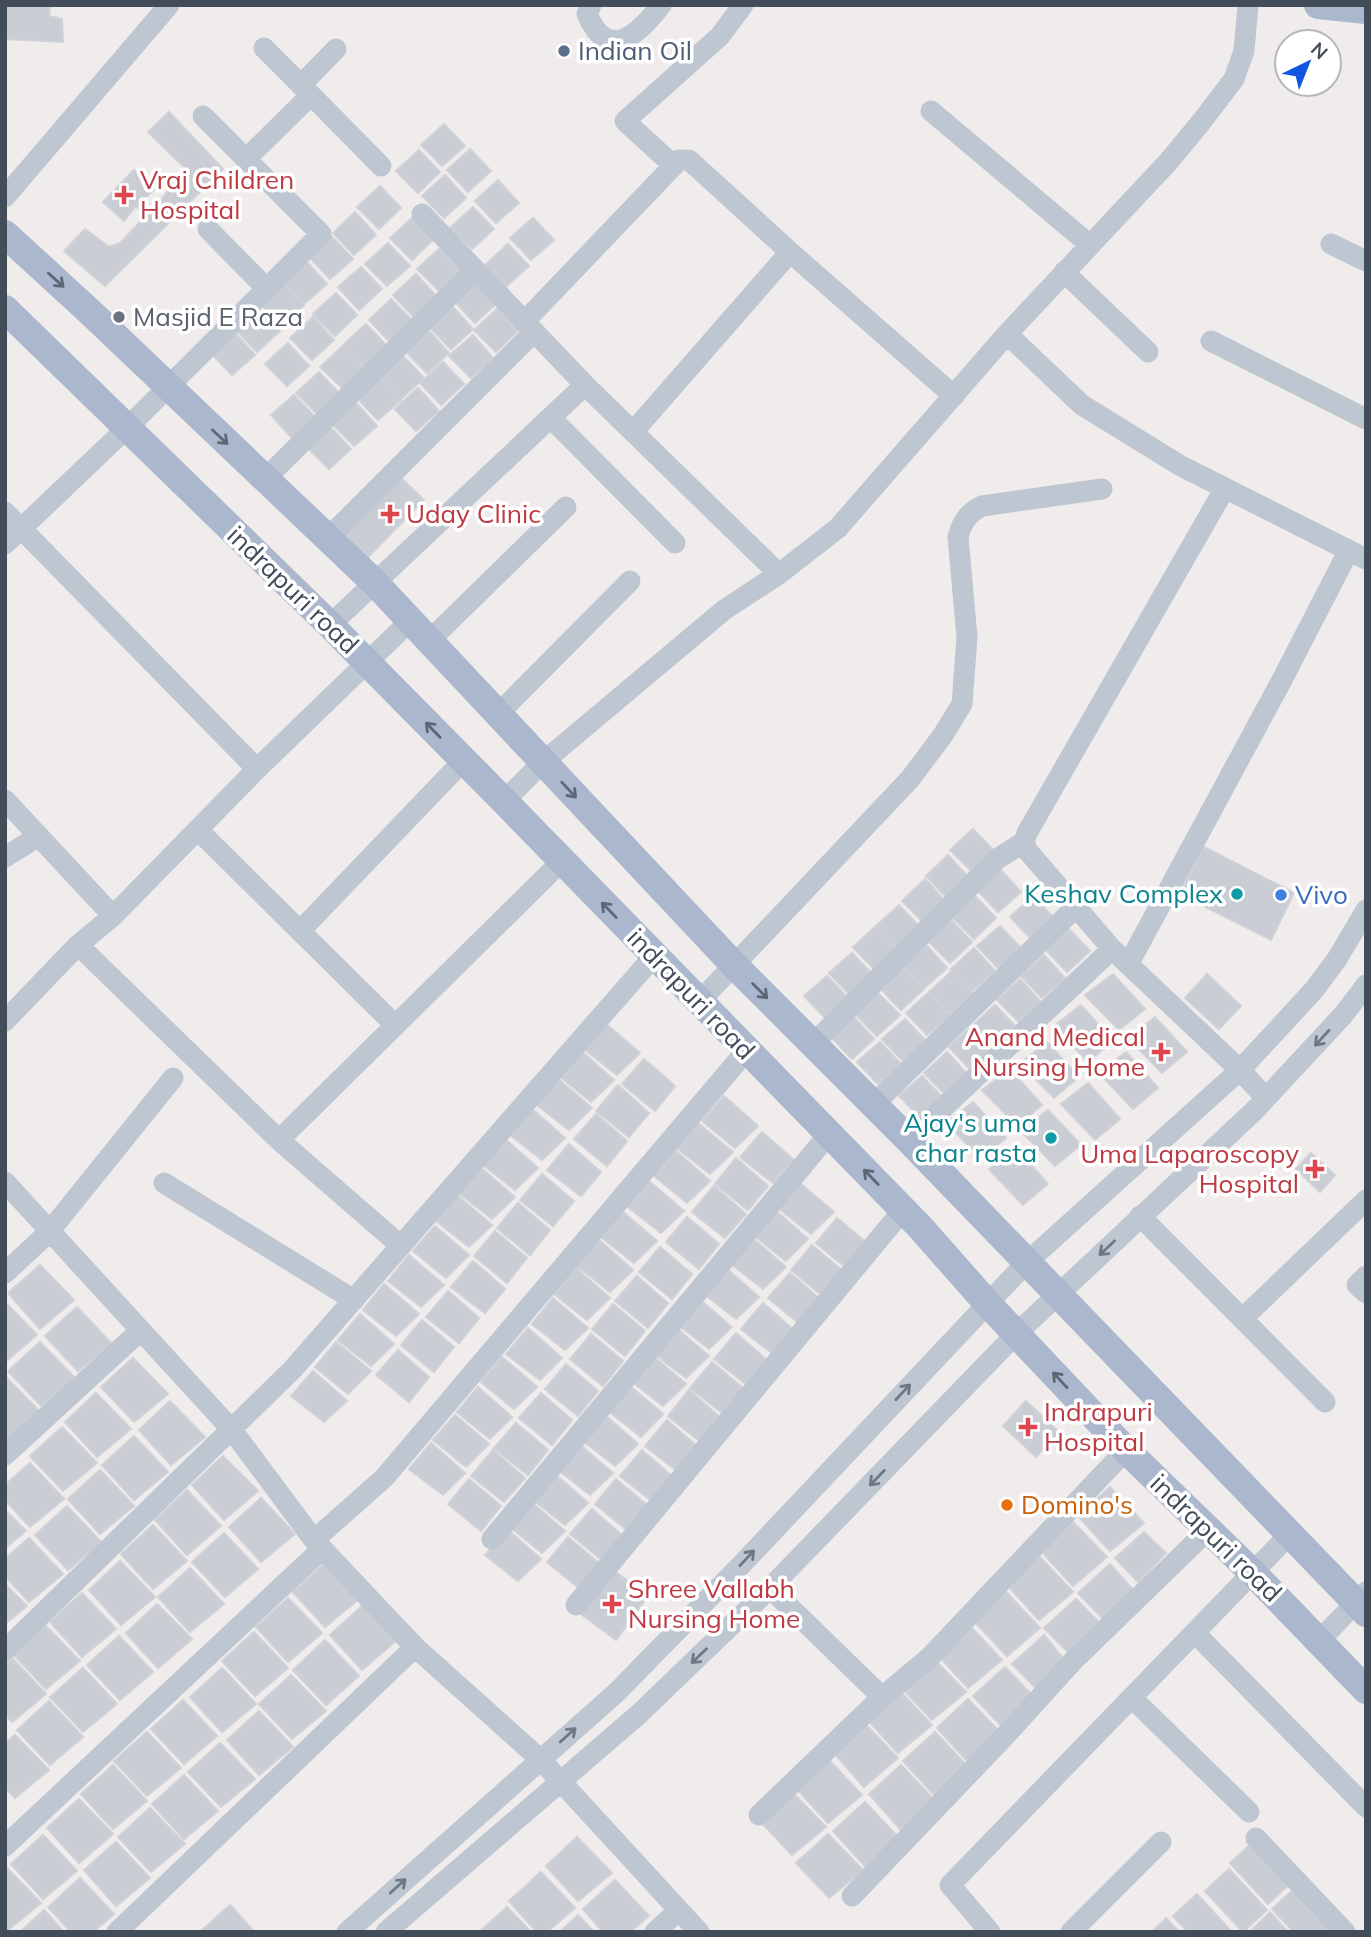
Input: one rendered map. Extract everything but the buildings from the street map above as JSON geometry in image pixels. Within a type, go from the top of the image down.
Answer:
[{"type":"main road","points":[[1318,5],[1366,10]]},
{"type":"main road","name":"indrapuri road","points":[[5,234],[375,583],[735,966],[909,1140],[1290,1534],[1363,1602]]},
{"type":"main road","name":"indrapuri road","points":[[5,309],[330,625],[504,800],[903,1210],[1126,1450],[1253,1573],[1366,1690]]},
{"type":"street","points":[[5,197],[169,5]]},
{"type":"street","points":[[591,5],[587,14],[594,32],[606,40],[621,40],[647,24],[662,5]]},
{"type":"street","points":[[674,166],[625,121],[720,36],[743,5]]},
{"type":"street","points":[[504,800],[543,762],[724,610],[779,574],[838,528],[1007,334],[1169,161],[1234,79],[1244,51],[1248,5]]},
{"type":"street","points":[[264,48],[381,166]]},
{"type":"street","points":[[246,159],[306,90],[336,49]]},
{"type":"street","points":[[931,111],[1090,245]]},
{"type":"street","points":[[13,537],[127,428],[321,234],[203,116]]},
{"type":"street","points":[[328,538],[529,327],[679,160],[689,160],[954,396]]},
{"type":"street","points":[[422,215],[585,385],[779,574]]},
{"type":"street","points":[[208,229],[267,289]]},
{"type":"street","points":[[1331,244],[1366,261]]},
{"type":"street","points":[[633,432],[790,252]]},
{"type":"street","points":[[265,479],[475,270]]},
{"type":"street","points":[[1065,272],[1148,352]]},
{"type":"street","points":[[1007,334],[1082,405],[1181,466],[1357,554],[1283,678],[1129,963]]},
{"type":"street","points":[[1211,341],[1366,419]]},
{"type":"street","points":[[330,625],[585,385]]},
{"type":"street","points":[[551,418],[675,543]]},
{"type":"street","points":[[1225,488],[1024,842],[1027,850],[1112,949],[1266,1098]]},
{"type":"street","points":[[699,1002],[910,779],[962,704],[967,637],[958,537],[967,517],[982,506],[1102,489]]},
{"type":"street","points":[[5,1021],[78,945],[113,916],[366,662],[420,631],[566,507]]},
{"type":"street","points":[[5,512],[13,537],[257,769]]},
{"type":"street","points":[[497,715],[630,581]]},
{"type":"street","points":[[300,931],[463,761]]},
{"type":"street","points":[[5,800],[113,916]]},
{"type":"street","points":[[199,831],[395,1025]]},
{"type":"street","points":[[5,857],[39,836]]},
{"type":"street","points":[[813,1044],[997,859],[1024,842]]},
{"type":"street","points":[[279,1140],[562,861]]},
{"type":"street","points":[[873,1105],[1076,907]]},
{"type":"street","points":[[347,1932],[637,1672],[1026,1263],[1240,1070],[1314,990],[1337,959],[1366,910]]},
{"type":"street","points":[[78,945],[279,1140],[401,1246]]},
{"type":"street","points":[[909,1140],[1112,949]]},
{"type":"street","points":[[5,1650],[293,1369],[654,956]]},
{"type":"street","points":[[386,1932],[639,1714],[770,1588],[1056,1294],[1266,1098],[1344,1014],[1366,985]]},
{"type":"street","points":[[5,1846],[384,1478],[747,1050]]},
{"type":"street","points":[[5,1273],[50,1232],[173,1078]]},
{"type":"street","points":[[492,1539],[829,1134]]},
{"type":"street","points":[[5,1182],[232,1430],[318,1544],[415,1647],[541,1760],[699,1932]]},
{"type":"street","points":[[164,1183],[354,1300]]},
{"type":"street","points":[[1242,1319],[1366,1200]]},
{"type":"street","points":[[576,1605],[903,1210]]},
{"type":"street","points":[[1140,1216],[1325,1402]]},
{"type":"street","points":[[1366,1276],[1357,1285],[1366,1293]]},
{"type":"street","points":[[5,1455],[140,1331]]},
{"type":"street","points":[[759,1815],[882,1697],[930,1657],[1126,1450]]},
{"type":"street","points":[[852,1896],[1073,1661],[1208,1530]]},
{"type":"street","points":[[990,1932],[950,1885],[1290,1534]]},
{"type":"street","points":[[770,1588],[882,1697]]},
{"type":"street","points":[[1319,1641],[1363,1602]]},
{"type":"street","points":[[1195,1633],[1366,1807]]},
{"type":"street","points":[[117,1932],[415,1647]]},
{"type":"street","points":[[1132,1698],[1249,1812]]},
{"type":"street","points":[[1256,1838],[1345,1932]]},
{"type":"street","points":[[1071,1932],[1161,1842]]},
{"type":"street","points":[[656,1932],[679,1910]]},
{"type":"place","name":"Indian Oil","points":[[564,51]]},
{"type":"place","name":"Vraj Children Hospital","points":[[124,195]]},
{"type":"place","name":"Masjid E Raza","points":[[119,317]]},
{"type":"place","name":"Uday Clinic","points":[[390,514]]},
{"type":"place","name":"Keshav Complex","points":[[1237,894]]},
{"type":"place","name":"Vivo","points":[[1281,895]]},
{"type":"place","name":"Anand Medical Nursing Home","points":[[1161,1052]]},
{"type":"place","name":"Ajay's uma char rasta","points":[[1051,1138]]},
{"type":"place","name":"Uma Laparoscopy Hospital","points":[[1315,1169]]},
{"type":"place","name":"Indrapuri Hospital","points":[[1028,1427]]},
{"type":"place","name":"Domino's","points":[[1007,1505]]},
{"type":"place","name":"Shree Vallabh Nursing Home","points":[[612,1604]]}]
